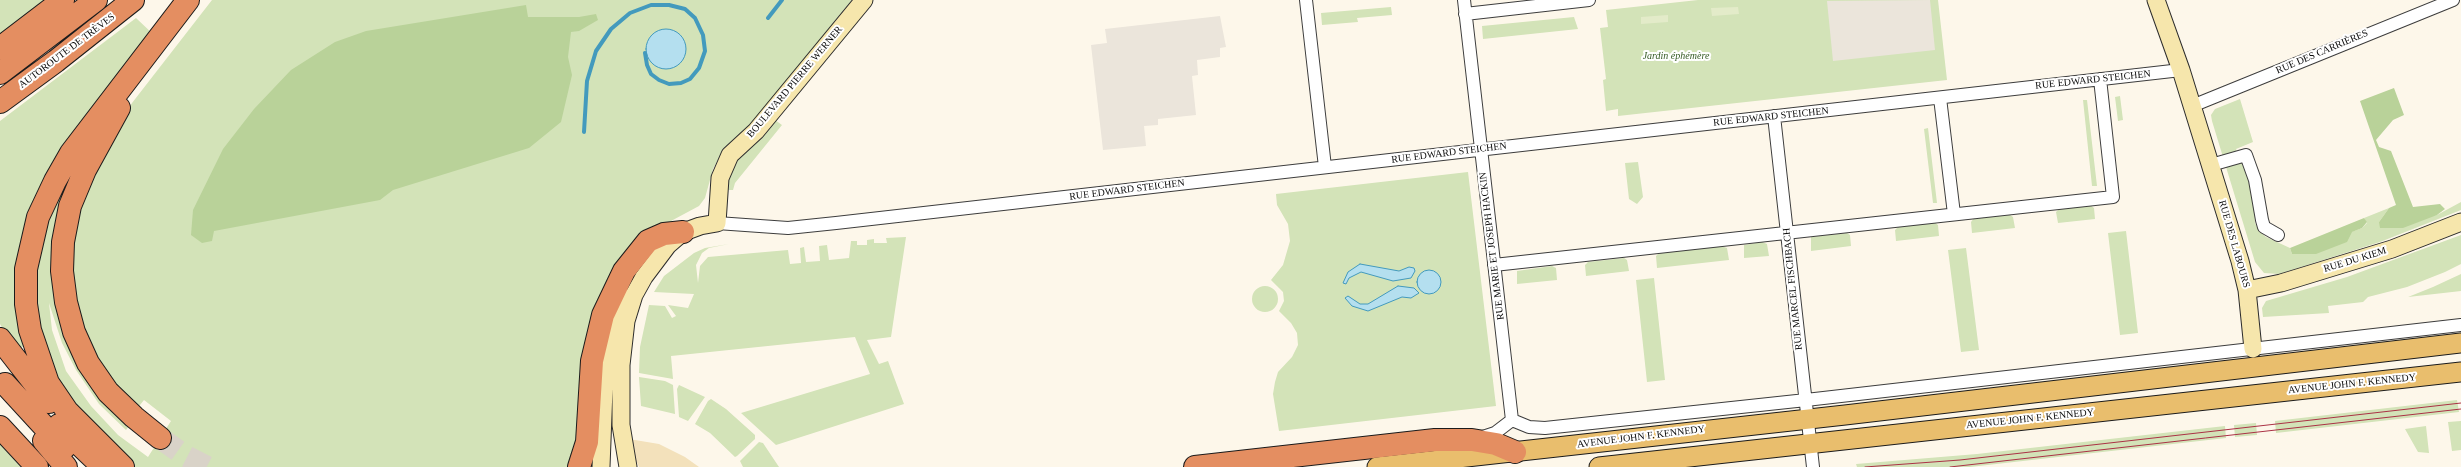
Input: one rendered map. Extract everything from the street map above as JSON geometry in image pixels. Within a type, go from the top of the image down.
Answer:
[{"type":"highway","points":[[0,48],[63,0]]},
{"type":"highway","points":[[0,59],[78,0]]},
{"type":"highway","points":[[0,73],[96,0]]},
{"type":"highway","name":"AUTOROUTE DE TRÈVES","points":[[0,102],[56,61],[133,0]]},
{"type":"highway","points":[[160,438],[134,417],[108,392],[88,363],[74,332],[66,302],[62,271],[63,242],[70,206],[85,170],[121,105],[171,33],[182,7]]},
{"type":"highway","points":[[123,467],[67,411],[48,383],[30,330],[26,304],[26,269],[38,217],[55,181],[71,153],[182,7]]},
{"type":"highway","points":[[579,467],[587,442],[592,361],[603,315],[624,271],[648,241],[664,234],[683,232]]},
{"type":"highway","points":[[0,339],[53,408],[100,452],[123,467]]},
{"type":"highway","points":[[0,348],[47,412],[103,467]]},
{"type":"highway","points":[[3,380],[50,450],[66,467]]},
{"type":"highway","points":[[3,380],[53,437],[84,467]]},
{"type":"highway","points":[[0,427],[37,467]]},
{"type":"highway","points":[[1195,467],[1435,440],[1472,440],[1496,444],[1515,452]]},
{"type":"main road","name":"BOULEVARD PIERRE WERNER","points":[[717,223],[720,178],[730,155],[756,131],[864,0]]},
{"type":"main road","name":"RUE DES LABOURS","points":[[2156,0],[2181,70],[2240,261],[2247,290],[2253,349]]},
{"type":"main road","name":"RUE DU KIEM","points":[[2247,290],[2281,283],[2392,249],[2461,222]]},
{"type":"main road","points":[[601,467],[605,363],[613,320],[624,291],[640,263],[652,249],[666,238],[717,223]]},
{"type":"main road","points":[[628,467],[621,425],[621,365],[626,321],[634,295],[644,277],[668,245],[683,232]]},
{"type":"main road","name":"AVENUE JOHN F. KENNEDY","points":[[1377,467],[1808,419],[1905,398],[2461,343]]},
{"type":"main road","name":"AVENUE JOHN F. KENNEDY","points":[[1599,467],[1812,458],[2461,372]]},
{"type":"street","points":[[1306,0],[1325,168]]},
{"type":"street","name":"RUE MARIE ET JOSEPH HACKIN","points":[[1464,0],[1512,420]]},
{"type":"street","points":[[1465,14],[1589,0]]},
{"type":"street","name":"RUE DES CARRIÈRES","points":[[2192,106],[2452,0]]},
{"type":"street","name":"RUE EDWARD STEICHEN","points":[[717,223],[788,228],[2181,70]]},
{"type":"street","points":[[1494,266],[2113,197],[2100,80]]},
{"type":"street","points":[[1940,98],[1954,214]]},
{"type":"street","name":"RUE MARCEL FISCHBACH","points":[[1774,116],[1812,458]]},
{"type":"street","points":[[2211,165],[2246,155],[2255,180],[2264,227],[2278,235]]},
{"type":"street","name":"AVENUE JOHN F. KENNEDY","points":[[1512,420],[1528,427],[1545,428],[1806,400],[1905,398],[2253,349],[2461,325]]},
{"type":"street","points":[[1472,440],[1495,433],[1512,420]]},
{"type":"green space","points":[[0,0],[51,0],[0,38]]},
{"type":"green space","points":[[212,0],[852,0],[750,125],[723,150],[713,169],[705,198],[699,206],[643,236],[573,467],[135,467],[117,452],[59,385],[43,342],[36,307],[36,271],[44,232],[53,209],[75,166],[57,289],[130,425],[126,430],[99,404],[76,370],[62,343],[49,303],[52,330],[66,371],[91,406],[118,435],[148,457],[171,421],[144,400],[136,410],[121,396],[83,335],[71,284],[74,224],[103,150],[132,103]]},
{"type":"green space","name":"Jardin éphémère","points":[[1698,0],[1938,0],[1947,80],[1618,116],[1618,109],[1606,111],[1603,80],[1606,79],[1600,28],[1608,27],[1606,10]]},
{"type":"green space","points":[[526,5],[528,17],[579,17],[596,14],[598,20],[579,31],[571,32],[568,57],[572,75],[561,122],[529,148],[393,190],[380,200],[214,231],[212,241],[202,243],[191,235],[193,210],[223,149],[254,109],[291,70],[335,42],[366,31]]},
{"type":"green space","points":[[1391,7],[1392,15],[1357,18],[1358,22],[1322,25],[1321,13]]},
{"type":"green space","points":[[1738,7],[1739,14],[1712,16],[1711,8]]},
{"type":"green space","points":[[1668,15],[1668,22],[1641,24],[1641,17]]},
{"type":"green space","points":[[1574,17],[1578,29],[1483,39],[1482,26]]},
{"type":"green space","points":[[136,18],[154,35],[40,202],[27,345],[15,350],[0,324],[0,121]]},
{"type":"green space","points":[[2394,88],[2404,115],[2393,120],[2376,140],[2379,147],[2391,151],[2413,207],[2440,204],[2445,209],[2437,215],[2403,228],[2380,228],[2379,222],[2389,208],[2396,205],[2360,101]]},
{"type":"green space","points":[[2120,96],[2123,120],[2118,121],[2115,97]]},
{"type":"green space","points":[[2240,99],[2253,142],[2236,149],[2249,181],[2254,202],[2255,223],[2259,231],[2266,237],[2290,248],[2292,254],[2362,228],[2367,223],[2364,218],[2389,208],[2379,222],[2437,215],[2461,202],[2461,210],[2380,242],[2279,274],[2264,273],[2255,262],[2211,115],[2215,109]]},
{"type":"green space","points":[[2083,100],[2087,100],[2097,186],[2092,186]]},
{"type":"green space","points":[[775,120],[782,125],[735,183],[733,190],[728,190],[728,180],[737,159]]},
{"type":"green space","points":[[1928,128],[1937,203],[1933,203],[1924,129]]},
{"type":"green space","points":[[1638,162],[1643,197],[1637,204],[1629,199],[1625,163]]},
{"type":"green space","points":[[1468,172],[1496,406],[1279,431],[1273,394],[1275,382],[1278,372],[1292,357],[1298,345],[1297,333],[1291,323],[1279,311],[1284,301],[1283,292],[1271,280],[1283,265],[1290,241],[1288,224],[1277,205],[1276,194]]},
{"type":"green space","points":[[2090,205],[2094,208],[2095,219],[2058,223],[2056,212],[2059,209]]},
{"type":"green space","points":[[2010,215],[2013,217],[2015,228],[1972,233],[1971,222],[1974,218]]},
{"type":"green space","points":[[2364,218],[2367,222],[2362,228],[2352,232],[2347,242],[2316,254],[2292,254],[2290,248]]},
{"type":"green space","points":[[1934,222],[1938,225],[1939,236],[1896,241],[1895,230],[1898,227]]},
{"type":"green space","points":[[2126,231],[2138,333],[2120,335],[2108,233]]},
{"type":"green space","points":[[1847,233],[1850,235],[1851,246],[1811,251],[1811,237]]},
{"type":"green space","points":[[2461,235],[2461,264],[2445,272],[2407,287],[2368,297],[2363,302],[2328,306],[2329,313],[2263,317],[2262,308],[2266,301],[2347,277]]},
{"type":"green space","points":[[906,237],[891,337],[867,340],[879,364],[888,361],[904,404],[776,445],[741,413],[870,374],[855,337],[671,356],[673,379],[639,373],[640,347],[649,305],[665,306],[672,318],[676,316],[668,305],[688,308],[694,294],[654,292],[664,276],[694,253],[705,248],[729,244],[709,248],[702,253],[696,265],[698,283],[700,266],[708,257],[788,250],[790,264],[801,263],[800,248],[804,247],[806,262],[820,261],[819,246],[827,245],[829,260],[849,258],[851,241],[857,241],[857,245],[867,245],[867,240],[874,239],[874,243],[887,243],[886,238]]},
{"type":"green space","points":[[1762,242],[1767,244],[1769,256],[1744,258],[1744,245]]},
{"type":"green space","points":[[1721,246],[1727,248],[1729,260],[1657,268],[1656,256],[1659,253]]},
{"type":"green space","points":[[1966,248],[1979,350],[1961,352],[1948,250]]},
{"type":"green space","points":[[1624,258],[1627,260],[1629,271],[1586,276],[1585,265],[1588,262]]},
{"type":"green space","points":[[1552,266],[1556,268],[1557,280],[1517,284],[1517,271]]},
{"type":"green space","points":[[2461,274],[2461,291],[2408,297],[2433,287]]},
{"type":"green space","points":[[1654,278],[1665,380],[1647,382],[1636,280]]},
{"type":"green space","points":[[1265,286],[1274,290],[1278,299],[1274,308],[1265,312],[1256,308],[1252,299],[1256,290]]},
{"type":"green space","points":[[639,377],[665,381],[673,385],[675,414],[641,406]]},
{"type":"green space","points":[[679,385],[705,397],[688,421],[679,417],[677,389]]},
{"type":"green space","points":[[711,399],[726,409],[755,435],[755,439],[735,457],[710,433],[695,424],[708,401]]},
{"type":"green space","points":[[2457,400],[2459,412],[2276,433],[2275,421]]},
{"type":"green space","points":[[2461,421],[2461,450],[2452,451],[2448,422]]},
{"type":"green space","points":[[2256,423],[2257,435],[2235,437],[2234,425]]},
{"type":"green space","points":[[2225,426],[2226,438],[1970,467],[1857,467],[1856,464],[1977,454]]},
{"type":"green space","points":[[2426,426],[2429,453],[2418,452],[2405,429]]},
{"type":"green space","points":[[759,442],[763,443],[779,467],[743,467],[740,461]]},
{"type":"green space","points":[[0,444],[5,450],[21,467],[0,467]]},
{"type":"sand","points":[[629,439],[659,444],[685,457],[699,467],[639,467],[632,452]]},
{"type":"shaded area","points":[[1930,0],[1935,50],[1833,61],[1827,1]]},
{"type":"shaded area","points":[[1220,16],[1226,47],[1220,48],[1220,57],[1197,60],[1198,75],[1192,76],[1196,115],[1158,119],[1158,125],[1144,126],[1146,146],[1103,150],[1091,45],[1107,43],[1105,29]]},
{"type":"water","points":[[666,29],[674,31],[680,35],[684,41],[686,49],[684,57],[680,63],[674,67],[666,69],[658,67],[652,63],[648,57],[646,49],[648,41],[652,35],[658,31]]},
{"type":"water","points":[[1360,264],[1399,271],[1409,267],[1414,268],[1415,271],[1411,278],[1393,281],[1361,272],[1349,278],[1346,284],[1343,283],[1348,272]]},
{"type":"water","points":[[1429,270],[1438,273],[1441,282],[1438,291],[1429,294],[1420,291],[1417,282],[1420,273]]},
{"type":"water","points":[[1398,286],[1414,288],[1419,293],[1411,298],[1402,297],[1368,311],[1352,306],[1345,298],[1348,296],[1360,304],[1368,304]]},
{"type":"waterway","points":[[768,18],[782,0]]},
{"type":"waterway","points":[[584,132],[587,81],[596,51],[611,29],[630,13],[651,5],[669,5],[685,9],[695,18],[703,35],[705,51],[699,68],[690,79],[681,83],[669,84],[659,80],[651,74],[647,65],[645,53]]},
{"type":"tunnel","points":[[160,438],[184,455],[207,467]]},
{"type":"tram line","points":[[1865,467],[1960,460],[2461,403]]},
{"type":"tram line","points":[[1950,467],[2461,409]]}]
